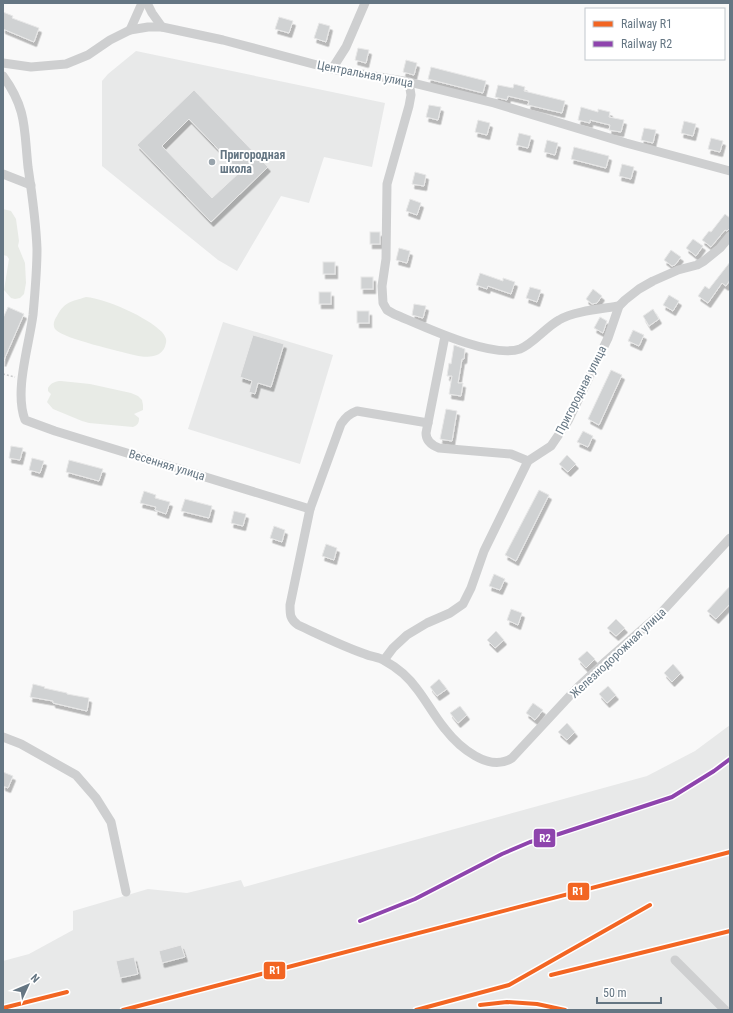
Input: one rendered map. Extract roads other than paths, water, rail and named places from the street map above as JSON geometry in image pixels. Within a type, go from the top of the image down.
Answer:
[{"type":"street","points":[[130,30],[142,3]]},
{"type":"street","points":[[147,3],[162,27]]},
{"type":"street","points":[[332,68],[346,47],[365,3]]},
{"type":"street","name":"Центральная улица","points":[[3,63],[31,67],[66,64],[88,55],[110,40],[130,30],[148,26],[162,27],[223,40],[332,68],[409,82],[494,103],[626,143],[730,171]]},
{"type":"street","points":[[3,76],[16,97],[23,116],[31,185],[3,174]]},
{"type":"street","points":[[409,82],[411,95],[409,106],[387,184],[386,259],[382,286],[383,303],[387,310],[445,336],[489,349],[507,351],[520,348],[529,343],[549,326],[570,315],[619,306]]},
{"type":"street","name":"Весенняя улица","points":[[31,185],[36,231],[37,260],[33,316],[21,394],[21,407],[25,420],[55,431],[310,509]]},
{"type":"street","name":"Пригородная улица","points":[[528,461],[551,446],[568,421],[608,338],[619,306],[639,289],[678,270],[697,265],[704,261],[720,248],[730,236]]},
{"type":"street","points":[[428,423],[357,411],[350,413],[341,424],[310,509],[290,605],[290,616],[292,620],[303,627],[366,655],[384,660],[393,648],[407,635],[427,623],[450,613],[463,604],[471,588],[484,551],[528,461],[511,454],[439,448],[433,446],[426,438],[445,336]]},
{"type":"street","name":"Железнодорожная улица","points":[[384,660],[404,675],[416,688],[445,729],[466,749],[485,760],[502,763],[508,761],[517,754],[578,687],[660,614],[730,538]]},
{"type":"street","points":[[3,737],[21,744],[76,775],[96,798],[111,822],[126,892]]},
{"type":"street","points":[[675,960],[725,1010]]},
{"type":"rail line","name":"R2","points":[[360,921],[415,899],[502,854],[530,842],[672,797],[714,771],[730,759]]},
{"type":"rail line","name":"R1","points":[[123,1010],[730,852]]},
{"type":"rail line","name":"R1","points":[[416,1010],[509,985],[650,905]]},
{"type":"rail line","name":"R1","points":[[551,975],[730,931]]},
{"type":"rail line","name":"R1","points":[[3,1008],[67,992]]},
{"type":"rail line","name":"R1","points":[[480,1005],[507,1002],[537,1004],[565,1010]]},
{"type":"place","name":"Пригородная школа","points":[[212,162]]}]
